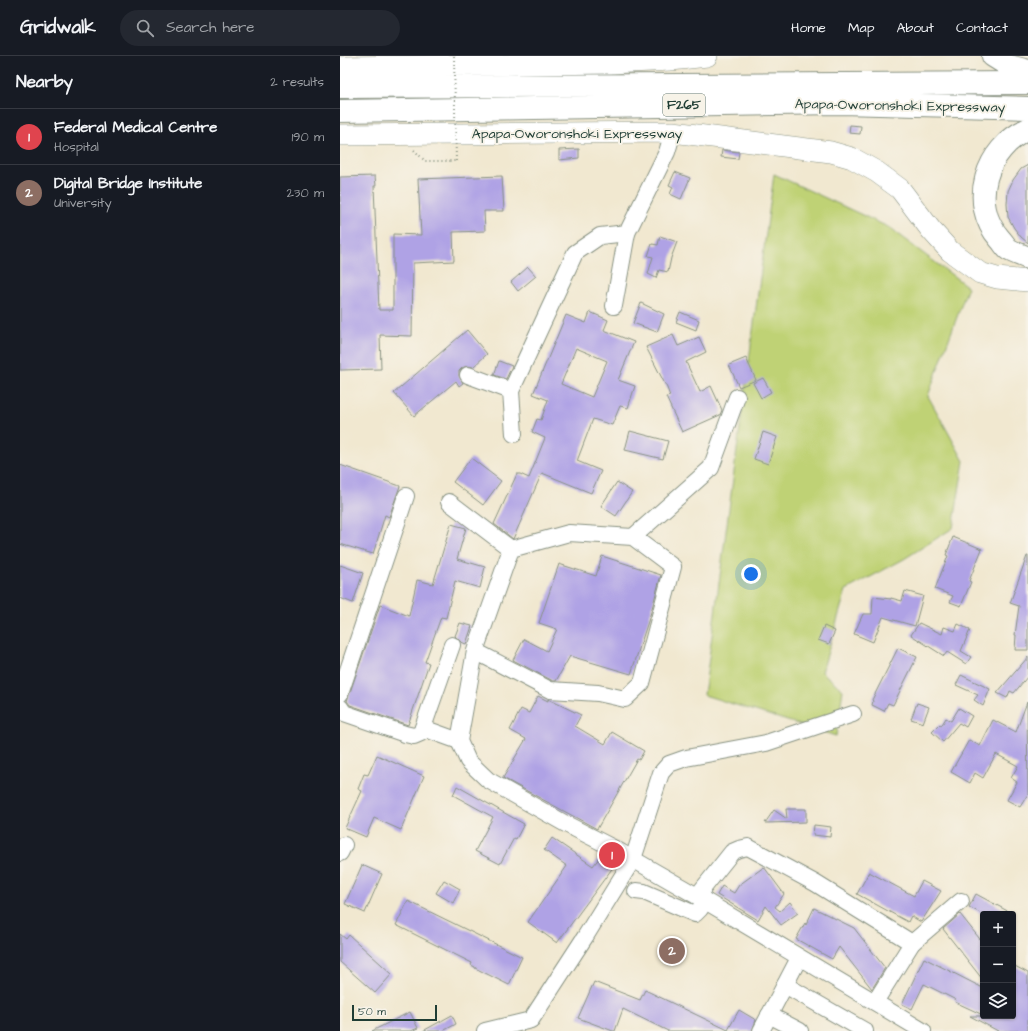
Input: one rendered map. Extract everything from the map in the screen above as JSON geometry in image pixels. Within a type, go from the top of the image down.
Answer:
[{"type":"highway","points":[[994,57],[1009,66],[1028,71]]},
{"type":"highway","name":"Apapa-Oworonshoki Expressway","points":[[340,87],[386,70],[1028,83]]},
{"type":"highway","name":"Apapa-Oworonshoki Expressway","points":[[340,111],[841,103],[1028,108]]},
{"type":"highway","points":[[1017,136],[992,164],[984,182],[984,198],[986,216],[995,233],[1008,249],[1028,258]]},
{"type":"main road","name":"Apapa-Oworonshoki Expressway","points":[[340,67],[386,70],[554,60],[707,56]]},
{"type":"main road","name":"Apapa-Oworonshoki Expressway","points":[[340,135],[673,132],[831,152],[852,158],[877,172],[900,189],[936,236],[950,251],[980,273],[997,278],[1028,281]]},
{"type":"lane","points":[[614,306],[627,233],[667,152],[673,132]]},
{"type":"lane","points":[[514,434],[511,391],[575,253],[600,236],[627,233]]},
{"type":"lane","points":[[468,375],[511,391]]},
{"type":"lane","points":[[633,537],[710,468],[737,397]]},
{"type":"lane","points":[[340,694],[406,496]]},
{"type":"lane","points":[[449,502],[511,549]]},
{"type":"lane","points":[[475,650],[550,690],[598,693],[625,700],[642,683],[673,567],[633,537],[569,533],[511,549]]},
{"type":"lane","points":[[511,549],[475,650],[460,742],[468,761],[488,780],[564,824],[633,859],[701,898],[923,1031]]},
{"type":"lane","points":[[340,707],[344,713],[409,735],[421,733],[452,645]]},
{"type":"lane","points":[[485,1031],[531,1020],[633,859],[661,772],[669,764],[711,752],[766,743],[853,714]]},
{"type":"lane","points":[[423,728],[460,742]]},
{"type":"lane","points":[[636,892],[644,892],[695,914],[700,909],[701,898],[732,852],[739,848],[748,847],[815,883],[912,943]]},
{"type":"lane","points":[[875,1002],[912,943],[962,900]]},
{"type":"lane","points":[[760,1031],[799,958]]},
{"type":"lane","points":[[785,985],[865,1031]]},
{"type":"lane","points":[[769,1015],[800,1031]]},
{"type":"path","points":[[425,161],[456,161],[454,56]]},
{"type":"green space","points":[[774,174],[888,227],[968,287],[928,396],[964,461],[953,528],[904,559],[846,590],[822,672],[843,690],[836,736],[704,695]]},
{"type":"building","points":[[850,125],[861,126],[860,134],[849,133]]},
{"type":"building","points":[[579,149],[579,158],[559,160],[559,150]]},
{"type":"building","points":[[722,150],[739,152],[738,159],[721,157]]},
{"type":"building","points":[[1028,165],[1028,243],[1014,228],[1008,217],[1007,204],[1008,191],[1013,180],[1021,169]]},
{"type":"building","points":[[675,172],[690,178],[681,199],[670,194],[673,187],[669,185]]},
{"type":"building","points":[[375,176],[376,186],[374,186],[379,310],[393,310],[393,234],[421,235],[418,179],[502,176],[504,211],[484,211],[485,231],[453,232],[454,261],[413,263],[412,336],[380,335],[381,369],[340,370],[340,177]]},
{"type":"building","points":[[660,236],[677,242],[668,272],[659,270],[656,278],[648,274],[653,257],[648,256],[652,244],[658,245]]},
{"type":"building","points":[[528,267],[536,276],[518,291],[511,282]]},
{"type":"building","points":[[641,303],[664,314],[657,332],[633,323]]},
{"type":"building","points":[[590,312],[608,320],[604,330],[634,342],[618,380],[635,386],[628,408],[620,406],[612,425],[593,419],[577,461],[601,471],[591,493],[542,473],[513,539],[494,524],[517,474],[529,478],[545,438],[532,432],[537,419],[541,420],[548,400],[533,394],[566,315],[586,323]],"holes":[[[576,348],[607,361],[592,397],[561,384]]]},
{"type":"building","points":[[680,312],[699,320],[696,330],[676,322]]},
{"type":"building","points":[[467,330],[487,354],[473,367],[467,366],[459,371],[459,376],[463,383],[459,386],[456,381],[414,416],[394,393]]},
{"type":"building","points":[[673,335],[678,346],[699,337],[706,352],[686,362],[700,392],[711,386],[722,410],[720,415],[682,432],[666,397],[670,396],[667,388],[646,347]]},
{"type":"building","points":[[746,358],[756,380],[739,387],[729,365]]},
{"type":"building","points":[[499,361],[512,366],[506,379],[494,375]]},
{"type":"building","points":[[763,378],[771,392],[761,398],[753,383]]},
{"type":"building","points":[[630,431],[668,441],[663,459],[625,450]]},
{"type":"building","points":[[763,432],[777,437],[768,464],[754,459]]},
{"type":"building","points":[[471,458],[501,481],[483,505],[453,482]]},
{"type":"building","points":[[340,465],[400,486],[389,517],[385,515],[373,554],[340,544]]},
{"type":"building","points":[[617,482],[632,492],[616,516],[601,506]]},
{"type":"building","points":[[451,524],[466,528],[457,559],[485,567],[480,588],[455,581],[446,618],[441,617],[425,662],[429,663],[408,725],[350,705],[347,701],[380,605],[409,616],[417,580],[433,584]]},
{"type":"building","points":[[953,537],[982,549],[961,606],[950,602],[953,596],[935,589],[948,556],[946,555]]},
{"type":"building","points":[[602,556],[661,575],[631,674],[570,656],[556,681],[553,681],[513,660],[524,639],[547,651],[557,629],[539,623],[559,564],[596,576]]},
{"type":"building","points":[[1027,556],[1028,650],[1015,650],[1015,635],[1019,606],[1010,603]]},
{"type":"building","points":[[340,565],[363,573],[353,603],[340,598]]},
{"type":"building","points":[[905,591],[923,596],[915,626],[883,617],[873,642],[854,634],[863,614],[872,614],[873,597],[891,598],[902,601]]},
{"type":"building","points":[[460,623],[472,626],[466,644],[461,642],[455,636]]},
{"type":"building","points":[[919,623],[942,634],[944,627],[955,631],[958,624],[970,630],[961,651],[971,657],[966,664],[947,652],[944,656],[911,635]]},
{"type":"building","points":[[824,626],[835,631],[829,644],[818,640]]},
{"type":"building","points":[[898,648],[917,657],[893,705],[888,703],[884,711],[872,705],[872,700]]},
{"type":"building","points":[[1028,657],[1028,676],[1014,693],[1010,691],[1007,698],[997,693]]},
{"type":"building","points":[[961,675],[990,689],[983,706],[974,700],[978,695],[956,685]]},
{"type":"building","points":[[538,696],[548,701],[548,699],[581,715],[575,726],[605,744],[612,732],[644,751],[639,760],[637,759],[597,829],[503,778],[526,739],[510,730],[521,709],[529,713]]},
{"type":"building","points":[[1027,702],[1028,794],[1020,807],[1007,800],[1017,782],[1011,778],[1018,766],[996,754],[983,778],[975,773],[970,783],[951,772],[969,740],[980,746],[993,720],[1016,732]]},
{"type":"building","points":[[917,703],[929,707],[923,723],[911,719]]},
{"type":"building","points":[[959,708],[972,716],[966,727],[959,723],[943,742],[932,732],[940,724],[941,726],[946,718],[951,721]]},
{"type":"building","points":[[377,755],[424,776],[401,830],[374,818],[366,837],[345,828],[362,791],[358,789],[364,774],[368,775]]},
{"type":"building","points":[[457,786],[524,824],[516,839],[514,838],[500,864],[475,851],[493,817],[453,795]]},
{"type":"building","points":[[786,809],[806,809],[806,822],[765,823],[774,810],[787,819]]},
{"type":"building","points":[[814,825],[831,827],[830,837],[813,835]]},
{"type":"building","points":[[552,838],[593,866],[603,853],[620,862],[617,868],[614,866],[557,943],[528,922],[567,866],[544,850]]},
{"type":"building","points":[[362,865],[382,874],[365,913],[345,904]]},
{"type":"building","points":[[764,867],[784,894],[775,907],[780,911],[790,902],[798,913],[781,925],[766,906],[758,920],[717,895],[722,886],[734,893],[739,885]]},
{"type":"building","points":[[869,872],[914,896],[922,881],[941,891],[921,922],[911,916],[908,922],[857,894]]},
{"type":"building","points":[[444,880],[460,889],[453,903],[436,893]]},
{"type":"building","points":[[976,894],[1007,911],[980,911],[980,913],[969,907]]},
{"type":"building","points":[[408,901],[522,957],[509,985],[475,968],[471,965],[472,963],[396,925]]},
{"type":"building","points":[[814,908],[854,928],[885,968],[872,989],[839,947],[832,959],[796,939],[805,923],[806,925]]},
{"type":"building","points":[[960,914],[980,939],[980,976],[943,929]]},
{"type":"building","points":[[340,934],[346,939],[349,935],[392,974],[375,993],[340,962]]},
{"type":"building","points":[[924,958],[980,986],[980,1014],[955,1002],[956,1000],[924,984],[912,1009],[902,1004]]},
{"type":"building","points":[[1016,967],[1028,973],[1028,1031],[998,1031],[970,1016],[980,1016],[980,1019],[1016,1019]]},
{"type":"building","points":[[594,982],[640,1000],[645,990],[728,1030],[739,1010],[756,1020],[752,1031],[668,1031],[623,1009],[615,1031],[613,1031],[578,1018]]},
{"type":"building","points":[[410,1012],[418,1028],[411,1031],[372,1031]]},
{"type":"building","points":[[452,1015],[456,1024],[443,1031],[423,1031]]},
{"type":"place","name":"Federal Medical Centre","points":[[612,855]]},
{"type":"place","name":"Digital Bridge Institute","points":[[672,951]]}]
